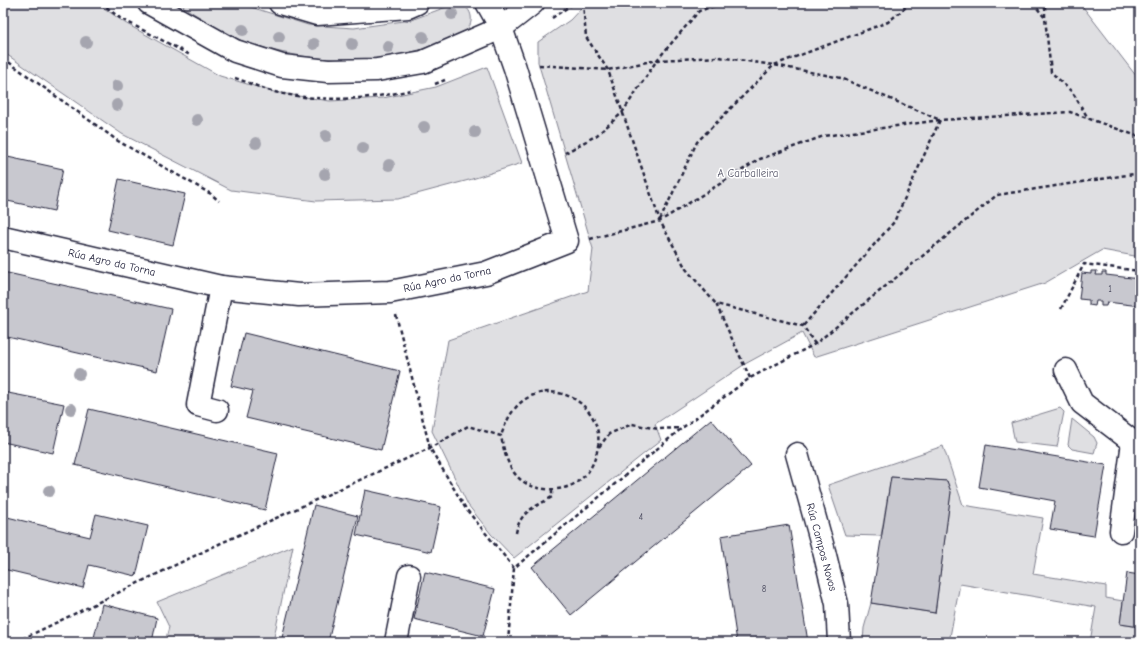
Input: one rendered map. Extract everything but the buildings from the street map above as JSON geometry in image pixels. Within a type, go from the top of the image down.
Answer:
[{"type":"street","points":[[149,3],[235,51],[282,66],[328,71],[377,70],[424,62],[501,28],[532,3]]},
{"type":"street","points":[[280,3],[317,14],[408,7],[417,3]]},
{"type":"street","name":"Rúa Agro da Torna","points":[[3,237],[221,286],[298,295],[390,292],[486,273],[567,241],[501,28],[487,3]]},
{"type":"street","points":[[217,410],[198,405],[221,286]]},
{"type":"street","points":[[1066,370],[1082,403],[1137,443],[1121,531]]},
{"type":"street","name":"Rúa Campos Novos","points":[[796,454],[824,551],[837,604],[839,642]]},
{"type":"street","points":[[396,642],[409,576]]},
{"type":"path","points":[[583,3],[586,37],[608,70],[660,221],[686,269],[716,304],[750,378]]},
{"type":"path","points":[[560,156],[597,135],[622,113],[657,60],[699,11],[723,3]]},
{"type":"path","points":[[660,221],[697,142],[774,65],[888,22],[911,3]]},
{"type":"path","points":[[1033,3],[1045,18]]},
{"type":"path","points":[[1045,3],[1045,18],[1051,72],[1073,93],[1088,118]]},
{"type":"path","points":[[532,64],[608,70],[657,60],[719,57],[774,65],[841,78],[940,120]]},
{"type":"path","points":[[3,58],[118,141],[211,194],[219,201]]},
{"type":"path","points":[[583,241],[660,221],[760,159],[824,136],[940,120],[1070,112],[1140,137]]},
{"type":"path","points":[[803,326],[894,222],[940,120]]},
{"type":"path","points":[[514,568],[682,428],[750,378],[815,344],[997,195],[1140,173]]},
{"type":"path","points":[[1061,309],[1084,264],[1140,271]]},
{"type":"path","points":[[716,304],[803,326],[815,344]]},
{"type":"path","points":[[395,313],[430,448],[466,509],[514,568],[508,642]]},
{"type":"path","points":[[562,394],[578,401],[592,414],[598,430],[598,447],[593,465],[582,480],[569,486],[552,490],[525,484],[513,472],[505,456],[501,436],[511,413],[531,396],[562,394]]},
{"type":"path","points":[[598,447],[609,434],[632,424],[658,429],[682,428]]},
{"type":"path","points":[[16,642],[219,544],[430,448],[468,426],[501,436]]},
{"type":"path","points":[[516,533],[518,522],[526,512],[552,497],[552,490]]},
{"type":"green space","points":[[3,3],[97,3],[125,23],[220,76],[274,92],[330,101],[383,98],[436,87],[487,67],[522,163],[469,180],[398,199],[316,201],[231,190],[122,134],[3,52]]},
{"type":"green space","points":[[179,3],[238,3],[308,25],[354,28],[411,20],[457,3],[466,7],[471,15],[471,19],[468,28],[462,34],[411,52],[386,57],[334,59],[308,57],[282,52],[235,38],[186,9]]},
{"type":"green space","name":"A Carballeira","points":[[586,3],[1080,3],[1140,81],[1140,257],[1102,250],[1045,283],[814,357],[802,333],[745,364],[655,424],[661,440],[514,558],[491,534],[468,505],[432,431],[448,340],[588,291],[593,249],[538,62],[538,42],[570,20]]},
{"type":"green space","points":[[1060,408],[1064,412],[1057,447],[1015,442],[1011,423]]},
{"type":"green space","points":[[1072,419],[1094,437],[1097,443],[1094,453],[1072,449],[1068,445]]},
{"type":"green space","points":[[943,446],[963,505],[1043,518],[1033,574],[1106,586],[1106,598],[1123,601],[1120,624],[1140,627],[1140,642],[1090,642],[1096,607],[960,584],[949,642],[900,642],[888,640],[888,642],[863,642],[864,628],[871,603],[935,613],[951,492],[947,481],[891,477],[881,536],[845,535],[828,485]]},
{"type":"green space","points":[[293,546],[273,642],[165,642],[169,627],[157,602]]}]
